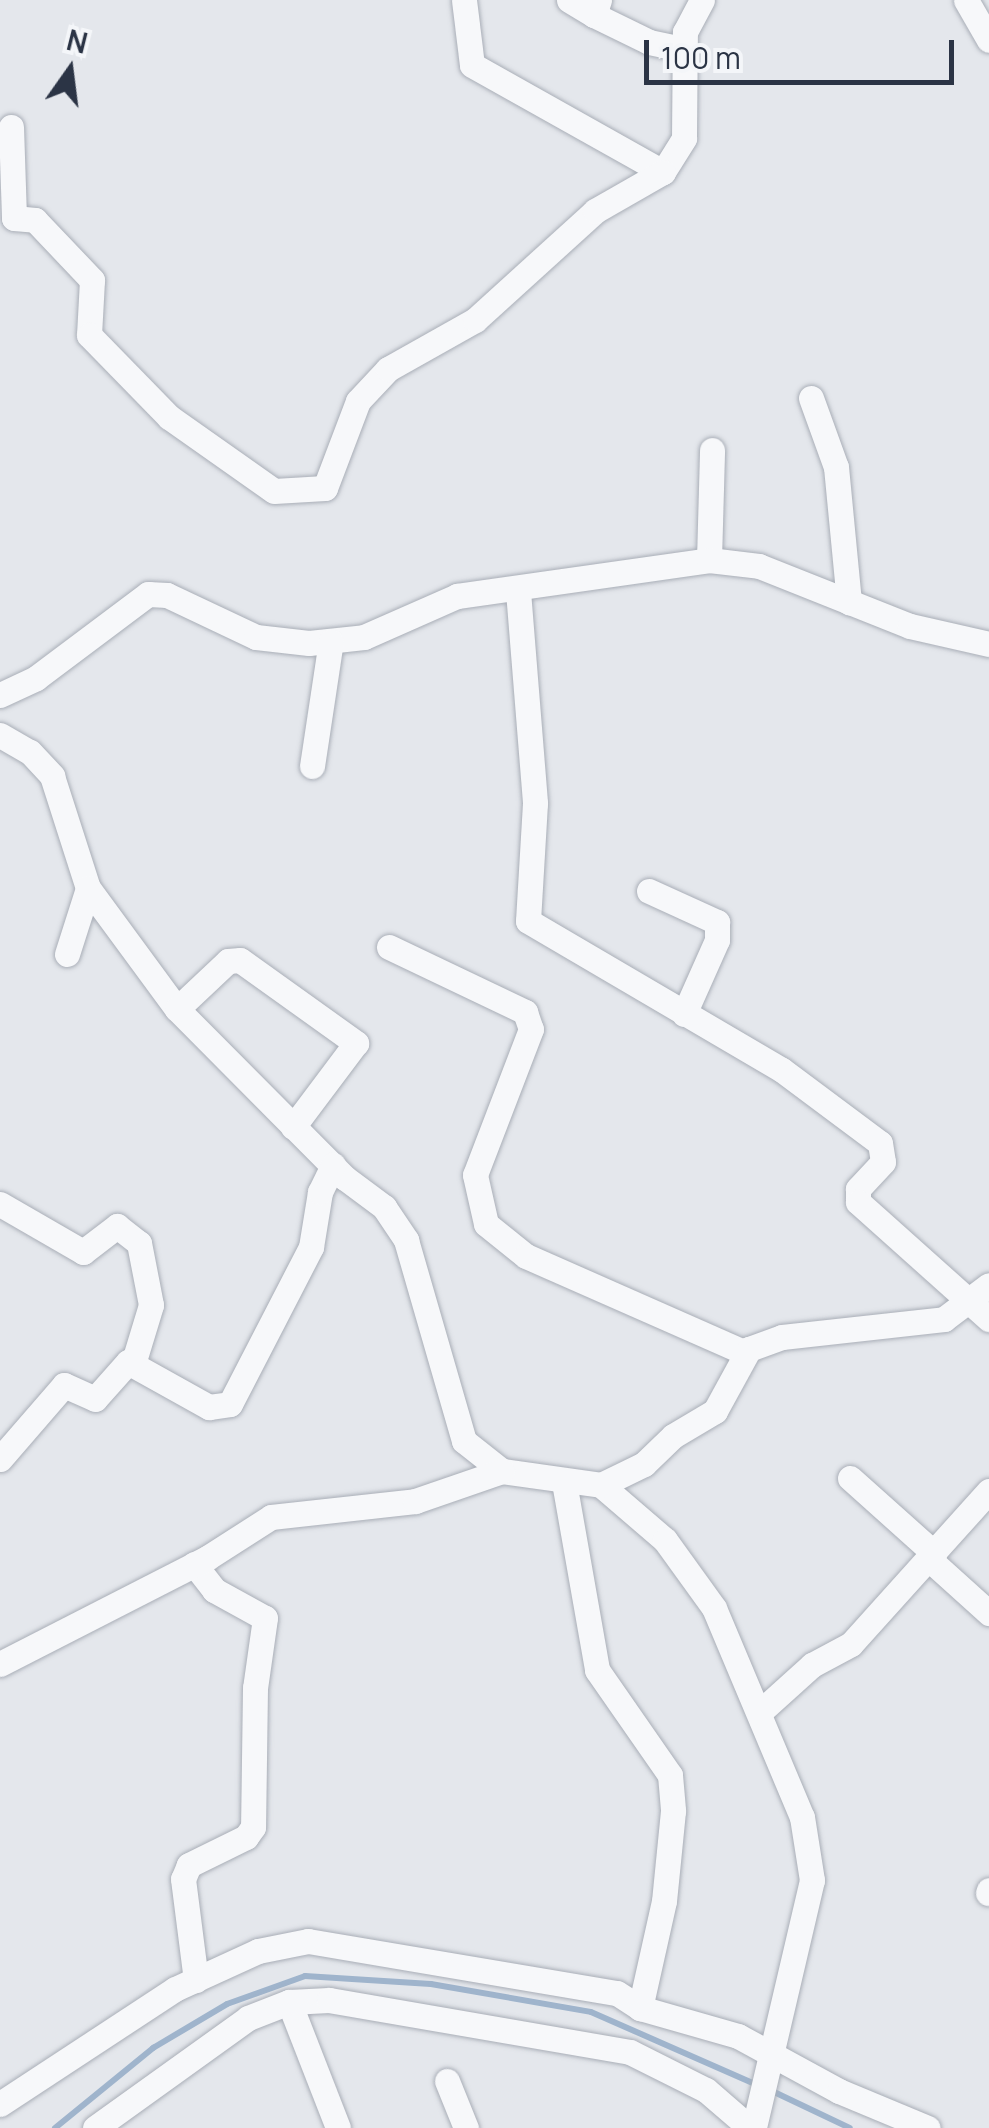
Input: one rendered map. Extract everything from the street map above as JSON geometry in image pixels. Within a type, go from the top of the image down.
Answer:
[{"type":"street","points":[[464,0],[472,65],[663,172]]},
{"type":"street","points":[[569,0],[596,8],[648,42],[684,49]]},
{"type":"street","points":[[11,127],[14,218],[35,220],[92,280],[90,334],[169,418],[274,491],[325,488],[358,401],[388,369],[475,320],[595,212],[663,172],[684,138],[684,32],[702,0]]},
{"type":"street","points":[[966,0],[989,40]]},
{"type":"street","points":[[811,398],[836,467],[849,602]]},
{"type":"street","points":[[709,560],[712,450]]},
{"type":"street","points":[[0,695],[36,678],[148,594],[167,595],[256,637],[332,641],[364,637],[457,596],[518,592],[709,560],[759,566],[910,626],[989,644]]},
{"type":"street","points":[[518,592],[535,803],[528,920],[782,1070],[880,1143],[884,1162],[858,1190],[858,1202],[979,1292],[989,1320]]},
{"type":"street","points":[[312,766],[332,641]]},
{"type":"street","points":[[0,735],[30,752],[52,776],[88,888],[177,1009],[333,1165],[384,1207],[406,1240],[464,1442],[502,1471],[601,1484],[644,1464],[674,1436],[715,1411],[746,1353],[782,1337],[944,1320],[979,1292]]},
{"type":"street","points":[[68,954],[88,888]]},
{"type":"street","points":[[649,891],[718,922],[684,1014]]},
{"type":"street","points":[[389,947],[525,1012],[531,1029],[475,1175],[486,1224],[526,1256],[746,1353]]},
{"type":"street","points":[[177,1009],[228,961],[240,960],[356,1043],[293,1126]]},
{"type":"street","points":[[134,1361],[209,1406],[230,1404],[311,1248],[320,1192],[333,1165]]},
{"type":"street","points":[[0,1204],[83,1252],[117,1226],[138,1243],[150,1305],[134,1361],[95,1399],[64,1385],[0,1458]]},
{"type":"street","points":[[0,1664],[194,1564],[271,1516],[415,1501],[502,1471]]},
{"type":"street","points":[[850,1478],[989,1612]]},
{"type":"street","points":[[564,1482],[597,1670],[670,1776],[664,1901],[640,2008]]},
{"type":"street","points":[[95,2128],[248,2018],[289,2002],[397,2009],[630,2052],[706,2090],[754,2124],[774,2061],[812,1880],[802,1818],[761,1711],[714,1608],[664,1540],[601,1484]]},
{"type":"street","points":[[761,1711],[812,1665],[851,1644],[989,1490]]},
{"type":"street","points":[[194,1564],[214,1590],[266,1618],[255,1688],[252,1828],[246,1837],[189,1864],[183,1879],[196,1980]]},
{"type":"street","points":[[0,2104],[196,1980],[258,1951],[308,1941],[617,1993],[640,2008],[928,2128]]},
{"type":"street","points":[[289,2002],[338,2128]]},
{"type":"street","points":[[447,2081],[466,2128]]},
{"type":"waterway","points":[[55,2128],[153,2048],[227,2004],[305,1976],[431,1984],[591,2012],[755,2084]]},
{"type":"waterway","points":[[772,2091],[850,2128]]}]
